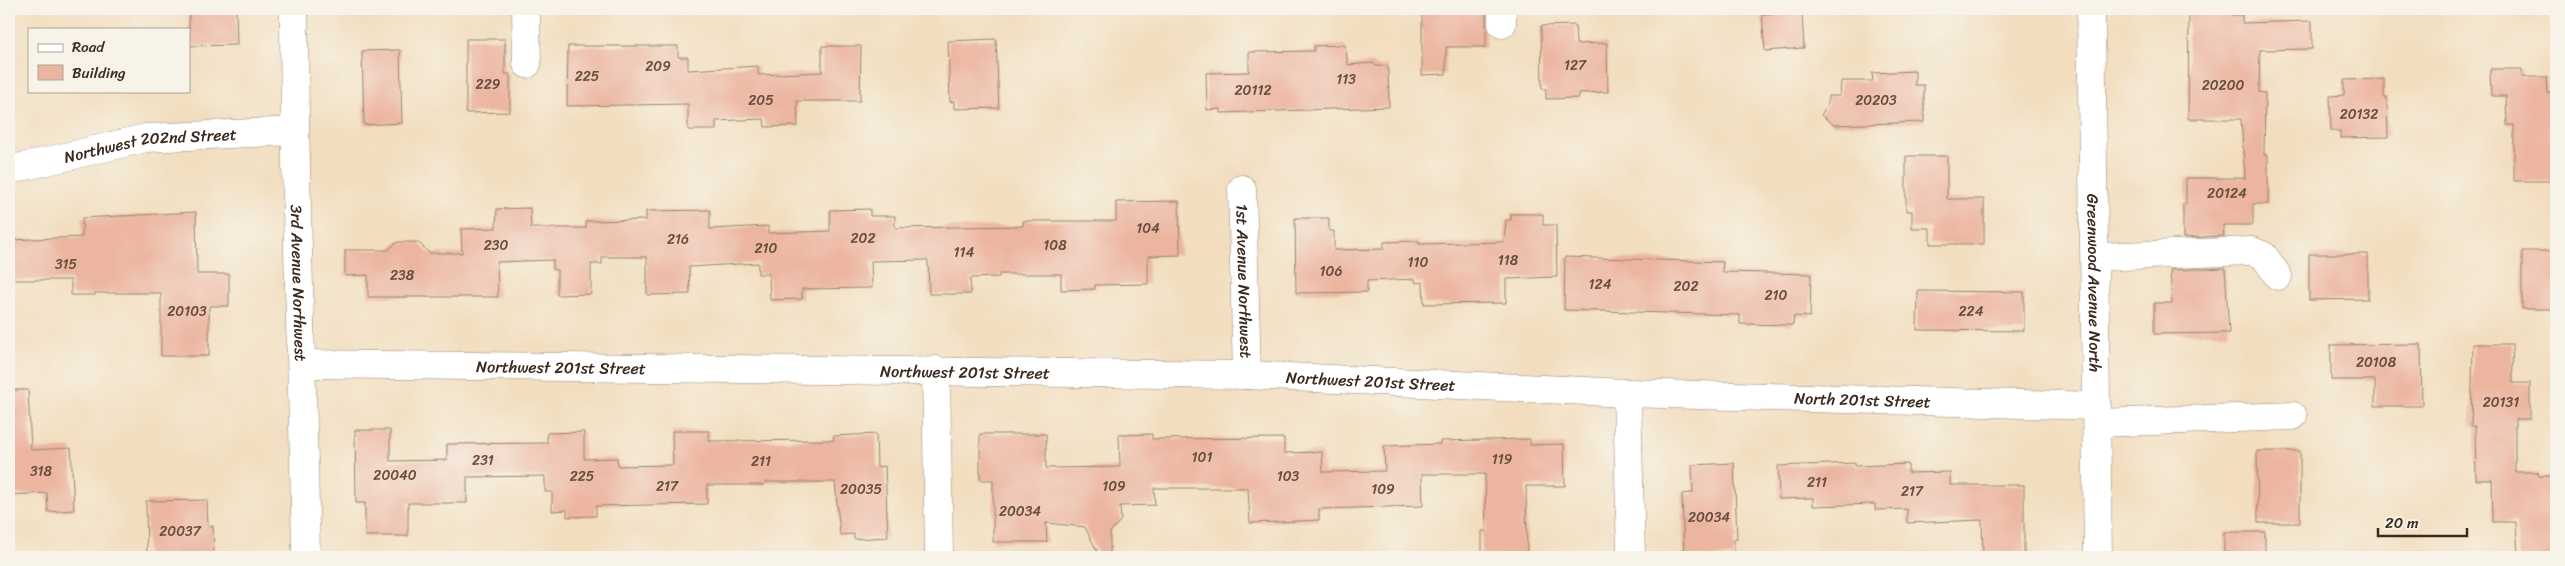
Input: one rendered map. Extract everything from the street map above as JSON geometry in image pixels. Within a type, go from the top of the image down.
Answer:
[{"type":"street","name":"3rd Avenue Northwest","points":[[294,9],[294,131],[303,364],[306,557]]},
{"type":"street","points":[[526,9],[527,64]]},
{"type":"street","name":"Greenwood Avenue North","points":[[2091,9],[2098,557]]},
{"type":"street","name":"Northwest 202nd Street","points":[[9,170],[146,138],[294,131]]},
{"type":"street","name":"1st Avenue Northwest","points":[[1242,189],[1247,375]]},
{"type":"street","points":[[2095,257],[2252,251],[2264,256],[2278,276]]},
{"type":"street","name":"Northwest 201st Street","points":[[303,364],[1247,375],[1627,393]]},
{"type":"street","points":[[936,370],[939,557]]},
{"type":"street","points":[[1627,393],[1631,557]]},
{"type":"street","name":"North 201st Street","points":[[1627,393],[2097,414],[2293,416]]},
{"type":"building","points":[[189,9],[236,9],[237,45],[190,46]]},
{"type":"building","points":[[1422,9],[1486,9],[1486,47],[1446,47],[1446,74],[1422,75]]},
{"type":"building","points":[[2189,9],[2232,9],[2232,15],[2242,15],[2242,23],[2312,21],[2312,49],[2260,50],[2259,92],[2265,93],[2264,155],[2268,155],[2268,204],[2253,204],[2253,225],[2223,225],[2224,236],[2183,238],[2183,204],[2186,204],[2186,178],[2245,178],[2241,119],[2188,119]]},
{"type":"building","points":[[1793,13],[1794,15],[1802,14],[1804,48],[1765,51],[1762,14]]},
{"type":"building","points":[[1575,25],[1576,44],[1607,43],[1608,92],[1579,93],[1579,98],[1546,99],[1546,89],[1542,89],[1541,26]]},
{"type":"building","points":[[466,39],[505,39],[505,74],[510,74],[510,112],[466,113]]},
{"type":"building","points":[[996,39],[999,108],[954,109],[954,101],[950,102],[948,41]]},
{"type":"building","points":[[1345,45],[1348,65],[1373,63],[1376,66],[1388,66],[1389,107],[1221,113],[1221,109],[1207,110],[1206,73],[1249,72],[1249,52],[1314,51],[1314,46]]},
{"type":"building","points":[[568,46],[678,46],[678,57],[688,57],[688,70],[758,66],[758,75],[822,72],[822,46],[861,46],[860,101],[797,101],[798,126],[765,127],[764,119],[716,121],[716,130],[688,130],[688,104],[567,106]]},
{"type":"building","points":[[400,50],[402,123],[364,125],[362,51]]},
{"type":"building","points":[[2490,69],[2522,69],[2522,77],[2546,77],[2547,93],[2552,92],[2553,127],[2556,127],[2556,181],[2514,181],[2514,125],[2507,125],[2506,96],[2491,96]]},
{"type":"building","points":[[1915,71],[1915,85],[1924,85],[1924,122],[1834,125],[1821,115],[1828,104],[1828,96],[1840,96],[1841,81],[1873,81],[1872,73]]},
{"type":"building","points":[[2384,79],[2384,97],[2387,97],[2388,137],[2340,138],[2340,131],[2331,131],[2330,96],[2344,95],[2344,80]]},
{"type":"building","points":[[1906,156],[1947,156],[1947,199],[1984,199],[1984,244],[1930,244],[1930,228],[1912,228],[1912,211],[1906,211]]},
{"type":"building","points":[[1179,201],[1180,255],[1148,256],[1148,284],[1095,285],[1095,289],[1061,290],[1061,274],[999,274],[999,277],[970,278],[971,294],[929,294],[928,260],[871,261],[872,288],[802,289],[802,299],[770,300],[769,274],[758,274],[758,263],[689,267],[690,294],[647,295],[647,257],[602,257],[602,264],[591,264],[591,294],[557,295],[557,270],[553,270],[553,260],[497,262],[498,297],[368,297],[368,275],[345,276],[345,250],[388,250],[397,242],[418,242],[429,253],[462,253],[461,229],[496,228],[497,209],[530,208],[531,228],[586,228],[586,221],[646,220],[646,211],[710,210],[710,229],[768,226],[768,233],[830,231],[830,210],[870,209],[870,216],[895,216],[895,228],[1023,226],[1023,221],[1116,221],[1116,202]]},
{"type":"building","points":[[196,212],[197,274],[229,274],[229,306],[209,306],[209,356],[161,356],[161,293],[71,295],[71,280],[9,280],[9,240],[82,237],[82,218]]},
{"type":"building","points":[[1511,214],[1543,214],[1543,225],[1556,225],[1557,277],[1506,279],[1506,303],[1424,304],[1423,282],[1416,283],[1415,279],[1367,281],[1367,292],[1296,293],[1295,218],[1329,218],[1329,231],[1334,231],[1334,250],[1384,249],[1384,242],[1419,241],[1419,244],[1504,242],[1506,220],[1511,220]]},
{"type":"building","points":[[2522,251],[2556,251],[2556,309],[2522,309]]},
{"type":"building","points":[[2309,254],[2368,254],[2368,299],[2309,300]]},
{"type":"building","points":[[1565,257],[1723,262],[1722,272],[1811,274],[1810,317],[1794,316],[1793,325],[1740,324],[1740,315],[1564,310]]},
{"type":"building","points":[[2225,268],[2229,333],[2154,334],[2154,303],[2172,303],[2170,270]]},
{"type":"building","points":[[1918,291],[2024,292],[2024,331],[1917,330]]},
{"type":"building","points":[[2421,344],[2422,406],[2375,406],[2375,380],[2331,380],[2331,345]]},
{"type":"building","points":[[2473,344],[2512,344],[2513,383],[2530,383],[2530,419],[2515,419],[2515,472],[2538,472],[2539,476],[2556,476],[2556,516],[2554,516],[2555,557],[2518,557],[2516,522],[2493,522],[2492,480],[2476,480],[2475,426],[2471,426]]},
{"type":"building","points":[[9,390],[28,390],[31,450],[71,448],[74,510],[48,512],[47,493],[9,495]]},
{"type":"building","points":[[355,430],[390,430],[390,461],[447,460],[447,444],[547,443],[547,433],[584,432],[584,459],[617,458],[618,466],[673,465],[672,431],[709,431],[709,441],[834,440],[833,436],[876,434],[877,467],[885,466],[888,537],[854,539],[854,534],[840,535],[835,482],[765,482],[765,485],[707,485],[707,504],[596,506],[596,516],[567,517],[567,510],[552,511],[552,492],[545,492],[545,476],[467,477],[467,503],[408,503],[408,536],[365,536],[365,503],[356,503]]},
{"type":"building","points":[[980,434],[1046,434],[1046,468],[1120,467],[1119,435],[1152,434],[1152,439],[1284,438],[1284,453],[1322,452],[1323,472],[1385,471],[1384,446],[1440,444],[1440,441],[1530,439],[1530,445],[1564,444],[1565,486],[1526,486],[1527,557],[1482,557],[1482,531],[1486,531],[1485,474],[1422,474],[1423,506],[1319,509],[1319,520],[1250,523],[1248,488],[1154,488],[1155,505],[1120,506],[1121,520],[1110,532],[1110,557],[1100,557],[1085,527],[1046,523],[1047,542],[993,542],[993,480],[980,480]]},
{"type":"building","points":[[2257,451],[2300,451],[2300,523],[2258,523]]},
{"type":"building","points":[[1734,463],[1737,539],[1734,540],[1734,557],[1684,557],[1682,494],[1693,493],[1692,465]]},
{"type":"building","points":[[1855,463],[1855,466],[1908,464],[1908,473],[1950,472],[1950,485],[2024,485],[2024,557],[1983,557],[1982,520],[1907,523],[1907,509],[1875,510],[1875,504],[1813,506],[1813,498],[1779,499],[1778,466]]},
{"type":"building","points":[[207,500],[208,526],[213,526],[214,557],[147,557],[146,501]]},
{"type":"building","points":[[2224,532],[2265,532],[2265,557],[2224,557]]}]
